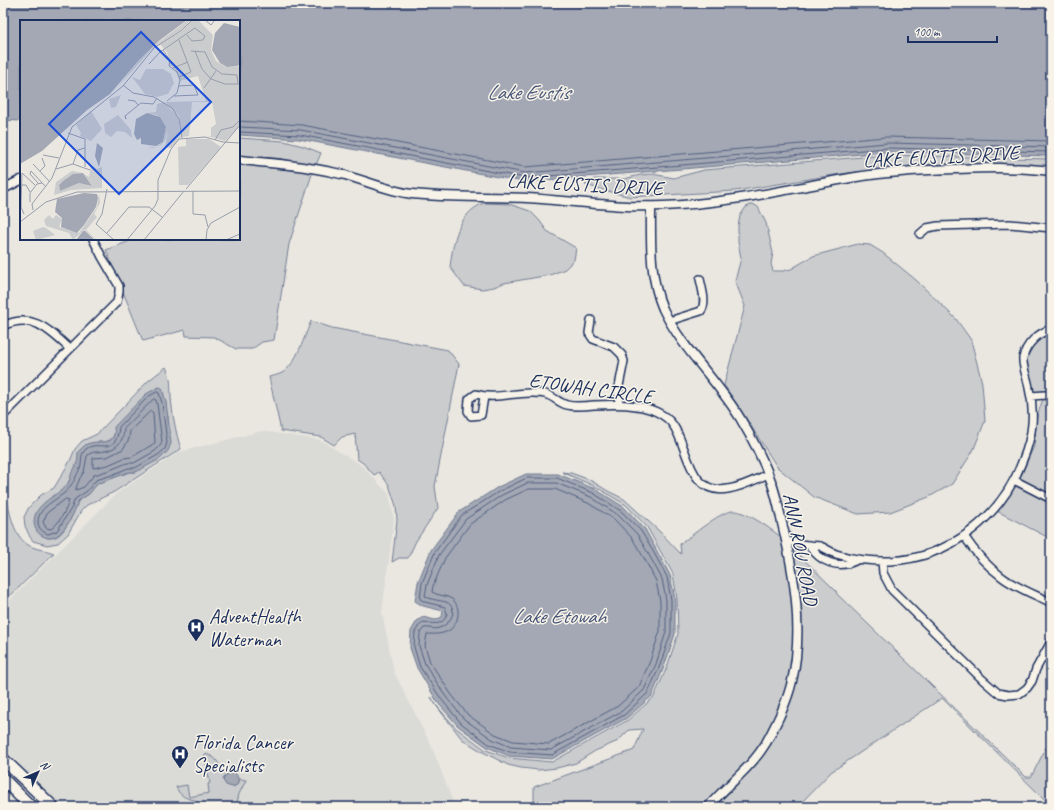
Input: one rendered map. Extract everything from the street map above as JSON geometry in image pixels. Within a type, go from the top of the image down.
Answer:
[{"type":"main road","points":[[3,759],[53,807]]},
{"type":"main road","points":[[3,780],[31,807]]},
{"type":"street","name":"LAKE EUSTIS DRIVE","points":[[240,160],[315,168],[411,194],[544,199],[608,206],[651,207],[740,198],[891,172],[986,168],[1035,169],[1051,171]]},
{"type":"street","points":[[3,189],[20,180]]},
{"type":"street","name":"ANN ROU ROAD","points":[[651,207],[654,279],[663,307],[674,329],[737,413],[758,451],[768,474],[779,509],[787,541],[794,584],[797,621],[796,661],[785,704],[765,744],[752,762],[708,807]]},
{"type":"street","points":[[920,234],[927,228],[938,226],[1010,224],[1051,228]]},
{"type":"street","points":[[3,416],[117,302],[119,286],[94,240]]},
{"type":"street","points":[[669,321],[701,311],[704,308],[700,279]]},
{"type":"street","points":[[591,320],[589,334],[593,339],[614,347],[622,355],[624,361],[618,392],[619,404]]},
{"type":"street","points":[[3,326],[14,322],[24,321],[38,324],[55,335],[70,349]]},
{"type":"street","points":[[787,541],[819,546],[857,560],[882,561],[912,559],[949,545],[964,536],[989,516],[1018,474],[1030,441],[1032,407],[1023,359],[1027,348],[1035,338],[1043,332],[1051,329]]},
{"type":"street","name":"ETOWAH CIRCLE","points":[[484,397],[531,393],[545,394],[567,405],[579,406],[619,404],[646,407],[667,418],[673,424],[691,468],[701,483],[711,489],[720,490],[737,488],[768,474]]},
{"type":"street","points":[[1031,396],[1045,395],[1051,397]]},
{"type":"street","points":[[1014,480],[1051,499]]},
{"type":"street","points":[[964,536],[969,544],[1002,577],[1051,604]]},
{"type":"street","points":[[809,545],[823,560],[832,564],[838,565],[857,560]]},
{"type":"street","points":[[838,565],[840,555]]},
{"type":"street","points":[[882,561],[884,573],[892,590],[998,693],[1008,695],[1019,694],[1027,688],[1051,642]]},
{"type":"shaded area","points":[[240,138],[284,141],[303,146],[321,153],[316,165],[240,156]]},
{"type":"shaded area","points":[[887,155],[1051,159],[1051,167],[949,164],[920,165],[840,174],[735,191],[630,197],[585,185],[594,179],[624,179],[652,174],[674,178],[704,170]]},
{"type":"shaded area","points":[[240,163],[313,171],[289,244],[274,340],[262,342],[252,349],[236,349],[214,337],[186,336],[185,330],[143,341],[106,250],[130,241],[240,240]]},
{"type":"shaded area","points":[[484,203],[509,204],[530,211],[547,231],[576,248],[574,260],[565,269],[550,275],[504,283],[494,287],[482,289],[464,286],[450,267],[455,238],[458,229],[468,214]]},
{"type":"shaded area","points":[[753,204],[758,207],[766,223],[773,253],[771,264],[773,271],[791,269],[813,256],[858,244],[870,245],[883,253],[916,280],[956,319],[971,340],[982,383],[985,421],[973,451],[952,484],[929,497],[890,512],[858,514],[814,497],[777,467],[724,385],[745,306],[735,281],[741,258],[738,242],[738,226],[740,216],[746,207]]},
{"type":"shaded area","points":[[311,321],[332,328],[448,350],[459,364],[435,486],[438,508],[416,541],[408,558],[399,558],[392,562],[397,520],[396,506],[389,485],[379,472],[374,475],[357,459],[355,434],[342,437],[334,445],[321,437],[281,431],[269,377],[282,373],[292,363],[300,349]]},
{"type":"shaded area","points":[[1051,329],[1051,539],[997,511],[1017,484],[1034,446],[1037,416],[1044,396],[1027,393],[1025,350]]},
{"type":"shaded area","points":[[166,367],[170,379],[173,416],[181,449],[114,492],[87,505],[81,511],[68,534],[58,543],[47,545],[33,541],[25,526],[24,517],[29,507],[41,495],[54,488],[70,461],[75,449],[82,441],[97,434],[148,381]],"holes":[[[168,416],[169,428],[136,472],[129,472],[100,483],[99,481],[89,494],[78,501],[62,532],[56,537],[47,538],[50,498],[58,494],[67,485],[78,463],[97,442],[108,441],[115,433]]]},
{"type":"shaded area","name":"AdventHealth Waterman","points":[[262,431],[320,440],[361,465],[389,494],[394,520],[382,612],[394,672],[431,745],[455,807],[61,807],[3,748],[3,607],[117,493],[179,452]]},
{"type":"shaded area","points":[[562,472],[571,473],[590,480],[624,499],[659,531],[681,554],[680,544],[713,520],[732,511],[744,513],[766,526],[783,539],[790,580],[794,622],[794,643],[788,684],[782,704],[757,750],[745,765],[704,807],[539,807],[534,802],[534,787],[634,750],[643,729],[629,730],[618,741],[595,751],[576,763],[557,768],[539,770],[521,768],[508,765],[462,739],[436,705],[456,728],[486,750],[509,758],[552,762],[628,720],[654,697],[667,667],[678,634],[677,599],[673,574],[647,527],[626,505],[596,487]]},
{"type":"shaded area","points":[[5,481],[11,518],[19,536],[32,547],[54,553],[3,603],[3,482]]},
{"type":"shaded area","points":[[791,547],[836,591],[837,594],[1026,777],[1031,777],[1051,738],[1051,806],[942,698],[831,772],[797,807],[712,807],[755,763],[795,681]]},
{"type":"shaded area","points":[[205,754],[214,758],[220,767],[231,769],[232,773],[225,776],[224,782],[234,787],[238,782],[238,779],[246,780],[239,794],[236,807],[202,807],[195,800],[183,796],[177,790],[176,787],[187,785],[189,797],[209,793],[208,784],[210,783],[204,758]]},
{"type":"water","name":"Lake Eustis","points":[[3,3],[1051,3],[1051,156],[887,152],[524,182],[299,139],[240,135],[240,20],[20,20],[20,121],[3,120]]},
{"type":"water","points":[[159,387],[162,388],[166,402],[171,443],[168,451],[160,459],[136,472],[129,472],[100,483],[99,482],[89,494],[78,501],[73,514],[60,534],[48,538],[40,534],[36,530],[34,524],[37,510],[67,484],[77,463],[78,452],[87,444],[106,442],[113,438],[114,427],[146,394]]},
{"type":"water","name":"Lake Etowah","points":[[526,474],[558,474],[595,489],[624,507],[645,529],[670,575],[675,599],[675,634],[652,696],[627,718],[552,759],[509,756],[487,747],[458,726],[438,703],[417,668],[410,648],[411,631],[417,621],[423,617],[435,620],[442,617],[443,611],[423,606],[415,601],[418,582],[431,550],[459,512],[498,487]]},
{"type":"water","points":[[231,770],[238,778],[237,785],[232,787],[226,785],[223,780],[226,775],[231,772]]},
{"type":"place","name":"AdventHealth Waterman","points":[[196,642]]},
{"type":"place","name":"Florida Cancer Specialists","points":[[180,769]]}]
